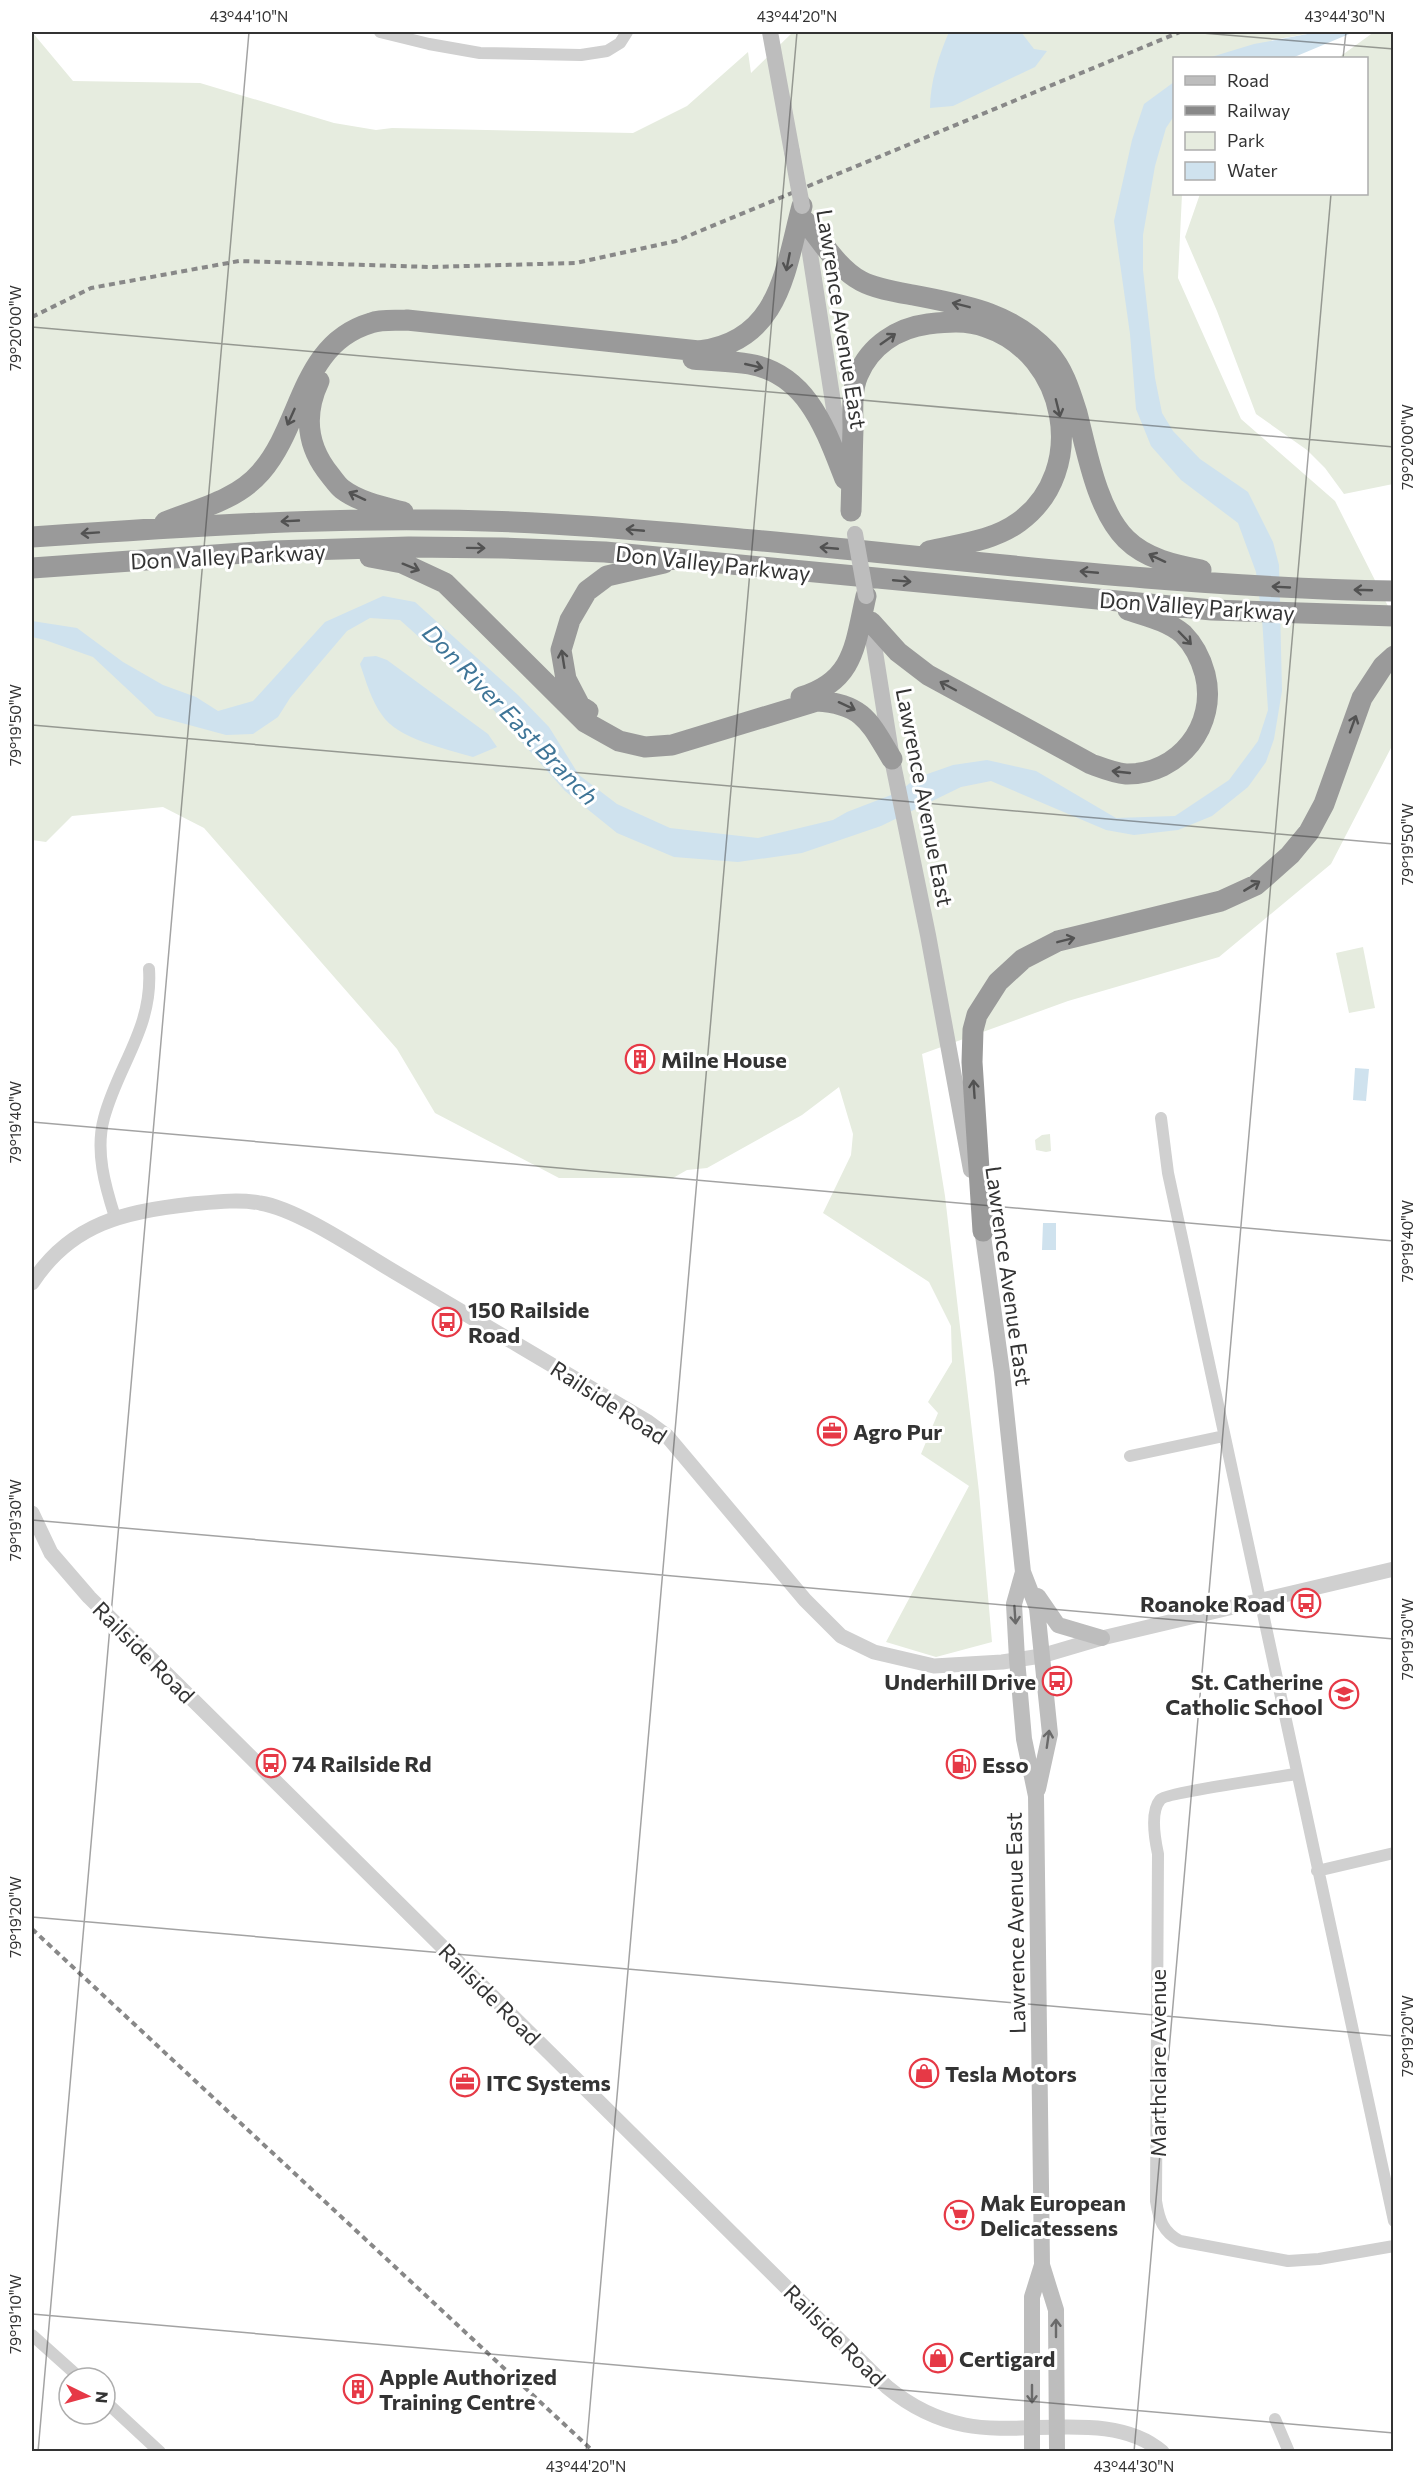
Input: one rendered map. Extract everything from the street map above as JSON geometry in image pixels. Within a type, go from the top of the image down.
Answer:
[{"type":"highway","points":[[148,529],[235,495],[261,472],[279,444],[318,362],[330,346],[349,332],[372,322],[407,320],[699,351],[714,349],[735,342],[753,328],[771,309],[785,276],[804,213]]},
{"type":"highway","points":[[804,213],[839,262],[860,281],[1001,316],[1028,333],[1050,354],[1068,383],[1094,477],[1107,512],[1126,540],[1155,559],[1177,566],[1208,571],[1231,584]]},
{"type":"highway","points":[[851,511],[853,399],[857,376],[867,359],[886,338],[913,326],[954,321],[985,326],[1005,335],[1031,355],[1049,379],[1060,411],[1061,442],[1056,473],[1041,499],[1020,521],[993,537],[908,555]]},
{"type":"highway","points":[[432,520],[374,504],[342,489],[317,460],[309,431],[312,395],[334,356],[352,340],[373,334],[397,332],[750,364],[783,377],[809,402],[821,421],[845,479]]},
{"type":"highway","name":"Don Valley Parkway","points":[[32,537],[299,520],[432,520],[550,524],[1231,584],[1394,591]]},
{"type":"highway","name":"Don Valley Parkway","points":[[32,568],[272,551],[409,547],[501,548],[605,552],[1212,610],[1394,616]]},
{"type":"highway","points":[[334,550],[402,563],[445,583],[585,722],[619,741],[645,747],[672,745],[817,701],[839,702],[854,709],[869,722],[892,759]]},
{"type":"highway","points":[[676,560],[607,576],[586,591],[570,620],[561,650],[566,679],[580,706],[613,728],[636,738],[670,736],[807,695],[828,686],[842,674],[853,656],[869,611]]},
{"type":"highway","points":[[869,611],[892,646],[928,675],[1091,764],[1125,774],[1162,767],[1187,749],[1203,722],[1208,695],[1199,657],[1181,633],[1167,624],[1093,599]]},
{"type":"highway","points":[[983,1231],[972,1062],[973,1030],[977,1015],[998,982],[1023,959],[1058,941],[1221,901],[1256,885],[1290,855],[1309,832],[1324,804],[1362,698],[1383,666],[1394,656]]},
{"type":"main road","name":"Lawrence Avenue East","points":[[770,32],[804,213],[845,479],[869,611],[892,759],[913,855],[983,1231],[1003,1384],[1023,1572],[1037,1608],[1050,1734],[1036,1796]]},
{"type":"main road","name":"Lawrence Avenue East","points":[[1023,1572],[1014,1604],[1024,1739],[1036,1796],[1042,2265],[1056,2310],[1057,2451]]},
{"type":"main road","points":[[1023,1572],[1058,1625],[1102,1638]]},
{"type":"main road","name":"Lawrence Avenue East","points":[[1032,2451],[1032,2296],[1042,2265]]},
{"type":"street","points":[[380,32],[480,53],[581,55],[607,51],[620,43],[627,32]]},
{"type":"street","points":[[115,1217],[102,1168],[102,1132],[110,1102],[146,1014],[150,986],[149,969]]},
{"type":"street","points":[[1161,1118],[1164,1155],[1394,2221]]},
{"type":"street","name":"Railside Road","points":[[32,1283],[50,1259],[69,1243],[115,1217],[135,1211],[204,1203],[260,1203],[282,1209],[566,1373],[648,1422],[667,1436],[805,1600],[842,1636],[874,1652],[934,1666],[950,1667],[1017,1659]]},
{"type":"street","points":[[1130,1456],[1224,1436]]},
{"type":"street","name":"Railside Road","points":[[32,1512],[51,1553],[89,1598],[887,2387],[913,2407],[944,2420],[980,2427],[1117,2431],[1142,2438],[1162,2451]]},
{"type":"street","points":[[1017,1659],[1041,1656],[1102,1638],[1394,1569]]},
{"type":"street","name":"Marthclare Avenue","points":[[1296,1774],[1202,1791],[1178,1792],[1164,1796],[1158,1802],[1154,1820],[1158,1854],[1156,2201],[1158,2214],[1168,2234],[1180,2241],[1288,2262],[1394,2246]]},
{"type":"street","points":[[1317,1871],[1394,1853]]},
{"type":"street","points":[[32,2335],[67,2366]]},
{"type":"street","points":[[117,2412],[160,2451]]},
{"type":"street","points":[[1275,2419],[1289,2451]]},
{"type":"green space","points":[[32,32],[73,81],[200,83],[334,123],[376,130],[392,128],[633,133],[687,106],[748,52],[751,73],[793,32],[1318,32],[1272,40],[1260,57],[1173,57],[1173,195],[1182,195],[1178,278],[1241,419],[1335,501],[1393,616],[1393,744],[1331,864],[1219,957],[1068,1001],[922,1054],[945,1196],[979,1492],[992,1642],[936,1657],[886,1642],[969,1486],[921,1454],[938,1413],[928,1402],[952,1362],[951,1326],[929,1282],[823,1213],[851,1155],[853,1134],[839,1087],[802,1115],[707,1168],[687,1170],[673,1178],[559,1178],[435,1113],[397,1049],[204,828],[163,807],[72,816],[46,842],[32,840]]},
{"type":"green space","points":[[1374,32],[1394,32],[1393,484],[1344,494],[1325,468],[1307,450],[1256,414],[1217,311],[1185,237],[1200,195],[1368,195],[1368,57],[1339,57]]},
{"type":"green space","points":[[1363,947],[1375,1008],[1349,1013],[1336,953]]},
{"type":"green space","points":[[1050,1134],[1051,1151],[1036,1150],[1035,1140],[1042,1135]]},
{"type":"water","points":[[949,32],[1021,32],[1034,49],[1047,51],[1035,67],[953,106],[930,108],[936,69]]},
{"type":"water","points":[[1318,32],[1354,32],[1294,57],[1211,57],[1254,44]]},
{"type":"water","name":"Don River East Branch","points":[[1173,83],[1173,118],[1166,128],[1155,166],[1143,235],[1143,270],[1155,378],[1162,413],[1173,431],[1200,459],[1248,492],[1273,542],[1279,565],[1282,691],[1274,739],[1266,762],[1248,787],[1212,816],[1178,830],[1134,835],[1106,830],[991,781],[961,787],[881,826],[802,853],[738,862],[674,857],[617,833],[565,791],[468,681],[400,620],[370,618],[347,631],[290,698],[278,717],[253,734],[226,735],[156,716],[93,657],[32,637],[32,621],[77,628],[123,662],[163,685],[196,697],[218,711],[253,701],[325,622],[383,596],[415,602],[518,695],[549,727],[579,775],[617,804],[670,828],[758,838],[833,820],[847,812],[899,792],[916,778],[953,765],[987,760],[1036,771],[1116,818],[1175,816],[1229,780],[1258,741],[1268,710],[1262,618],[1256,572],[1238,523],[1181,480],[1151,446],[1136,409],[1130,334],[1114,221],[1132,140],[1144,104]]},
{"type":"water","points":[[376,656],[387,660],[488,734],[497,747],[473,757],[437,747],[399,731],[382,715],[375,703],[360,664],[364,657]]},
{"type":"water","points":[[1355,1068],[1369,1069],[1366,1101],[1353,1100]]},
{"type":"water","points":[[1043,1223],[1056,1223],[1056,1250],[1042,1250]]},
{"type":"railway","points":[[32,317],[91,288],[239,261],[430,267],[576,263],[676,241],[1180,32]]},
{"type":"railway","points":[[32,1929],[594,2452]]},
{"type":"place","name":"Milne House","points":[[640,1059]]},
{"type":"place","name":"150 Railside Road","points":[[447,1322]]},
{"type":"place","name":"Agro Pur","points":[[832,1431]]},
{"type":"place","name":"Roanoke Road","points":[[1306,1603]]},
{"type":"place","name":"Underhill Drive","points":[[1057,1681]]},
{"type":"place","name":"St. Catherine Catholic School","points":[[1344,1694]]},
{"type":"place","name":"74 Railside Rd","points":[[271,1763]]},
{"type":"place","name":"Esso","points":[[961,1764]]},
{"type":"place","name":"Tesla Motors","points":[[924,2073]]},
{"type":"place","name":"ITC Systems","points":[[465,2082]]},
{"type":"place","name":"Mak European Delicatessens","points":[[959,2215]]},
{"type":"place","name":"Certigard","points":[[938,2358]]},
{"type":"place","name":"Apple Authorized Training Centre","points":[[358,2389]]}]
